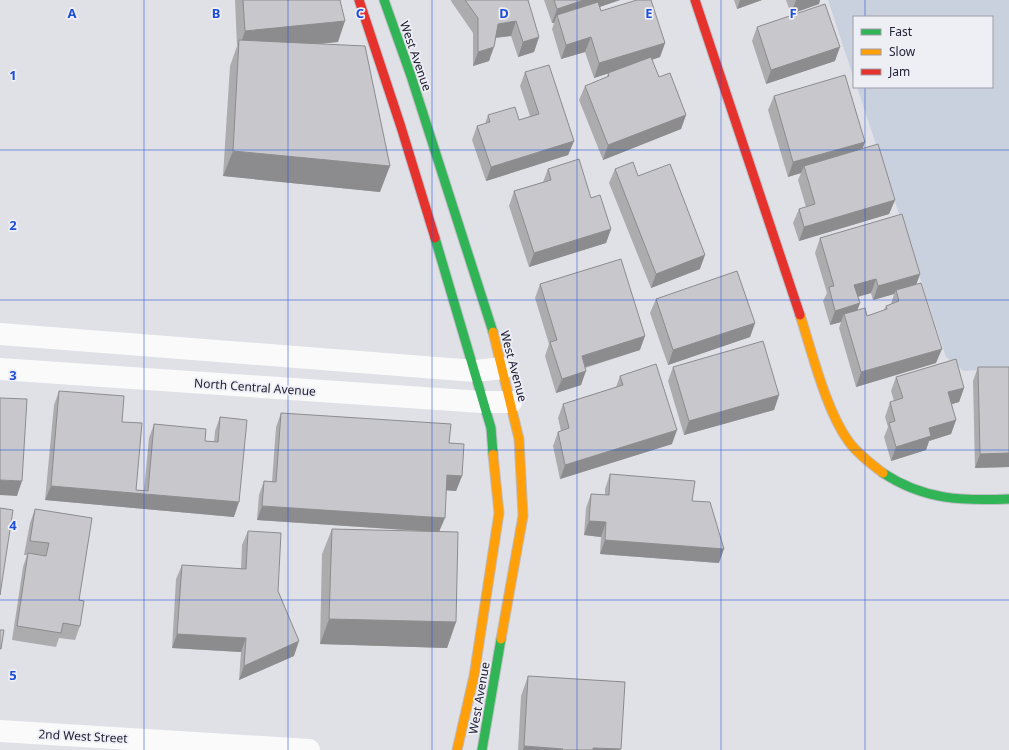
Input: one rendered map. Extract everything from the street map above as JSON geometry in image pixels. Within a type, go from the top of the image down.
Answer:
[{"type":"street","points":[[359,0],[401,127],[475,371]]},
{"type":"street","name":"West Avenue","points":[[384,0],[423,114],[503,368],[519,439],[523,516],[482,750]]},
{"type":"street","points":[[695,0],[832,411],[850,442],[873,466],[906,486],[937,497],[976,500],[1009,498]]},
{"type":"street","points":[[0,334],[475,371],[503,368]]},
{"type":"street","name":"North Central Avenue","points":[[0,369],[482,402],[511,402]]},
{"type":"street","name":"West Avenue","points":[[457,750],[474,676],[499,513],[491,428],[482,402],[475,371]]},
{"type":"street","name":"2nd West Street","points":[[0,731],[310,750]]},
{"type":"shaded area","points":[[828,0],[1009,0],[1009,368],[964,371],[946,357],[857,88],[993,88],[993,16],[853,16],[853,76]]},
{"type":"building","points":[[243,0],[340,0],[345,21],[245,31]]},
{"type":"building","points":[[465,0],[528,0],[539,37],[523,42],[516,21],[498,24],[494,47],[478,52],[478,18]]},
{"type":"building","points":[[554,0],[584,0],[557,9]]},
{"type":"building","points":[[637,0],[651,0],[665,43],[599,63],[591,37],[566,45],[557,15],[598,2],[601,11]]},
{"type":"building","points":[[825,4],[840,47],[771,70],[757,27]]},
{"type":"building","points":[[239,40],[365,46],[390,166],[233,151]]},
{"type":"building","points":[[651,57],[659,77],[670,73],[686,115],[608,145],[585,86],[609,76],[608,73]]},
{"type":"building","points":[[549,65],[574,141],[491,167],[477,126],[490,122],[488,115],[515,107],[519,120],[539,114],[525,72]]},
{"type":"building","points":[[845,75],[865,142],[793,162],[774,96]]},
{"type":"building","points":[[878,144],[895,200],[804,227],[799,209],[815,204],[804,166]]},
{"type":"building","points":[[579,159],[591,198],[600,195],[611,229],[534,253],[514,191],[551,180],[548,169]]},
{"type":"building","points":[[633,162],[638,176],[670,164],[705,255],[656,274],[615,169]]},
{"type":"building","points":[[902,214],[920,274],[878,286],[876,279],[854,285],[860,303],[835,311],[829,287],[834,286],[820,238]]},
{"type":"building","points":[[621,259],[645,336],[582,356],[586,371],[562,379],[550,342],[557,340],[540,284]]},
{"type":"building","points":[[737,271],[755,323],[673,350],[656,299]]},
{"type":"building","points":[[921,283],[942,349],[861,372],[844,314],[865,308],[867,316],[887,309],[886,306],[899,301],[896,290]]},
{"type":"building","points":[[763,341],[779,395],[689,421],[673,367]]},
{"type":"building","points":[[956,359],[964,388],[948,392],[956,420],[929,428],[931,436],[896,447],[889,423],[895,421],[890,402],[903,398],[896,377]]},
{"type":"building","points":[[656,364],[677,430],[565,465],[558,432],[569,428],[563,404],[623,385],[620,376]]},
{"type":"building","points":[[978,367],[1009,367],[1009,453],[980,454]]},
{"type":"building","points":[[59,391],[124,396],[122,422],[142,423],[136,490],[148,491],[154,424],[206,429],[205,441],[218,442],[220,417],[247,420],[239,502],[51,486]]},
{"type":"building","points":[[0,398],[27,399],[22,481],[0,480]]},
{"type":"building","points":[[281,413],[451,424],[449,443],[464,444],[462,476],[447,475],[445,518],[262,506],[264,481],[276,482]]},
{"type":"building","points":[[610,474],[695,481],[692,501],[710,502],[724,549],[605,540],[606,522],[589,521],[591,494],[609,495]]},
{"type":"building","points":[[0,508],[13,510],[0,595]]},
{"type":"building","points":[[35,509],[92,518],[79,600],[84,601],[80,626],[63,623],[61,633],[17,626],[28,553],[46,556],[49,543],[30,541]]},
{"type":"building","points":[[332,529],[458,532],[456,622],[329,619]]},
{"type":"building","points":[[248,531],[281,533],[278,591],[299,641],[244,666],[246,638],[177,634],[182,565],[246,569]]},
{"type":"building","points":[[0,630],[4,630],[1,649],[0,649]]},
{"type":"building","points":[[528,676],[625,682],[621,749],[593,748],[593,750],[562,750],[563,749],[524,746]]},
{"type":"traffic: fast","points":[[384,0],[411,76],[493,332]]},
{"type":"traffic: fast","points":[[435,238],[491,428],[493,454]]},
{"type":"traffic: fast","points":[[883,473],[898,482],[928,494],[975,500],[1009,499]]},
{"type":"traffic: fast","points":[[482,750],[501,639]]},
{"type":"traffic: slow","points":[[800,315],[820,381],[833,414],[856,451],[883,473]]},
{"type":"traffic: slow","points":[[493,332],[519,439],[523,516],[501,639]]},
{"type":"traffic: slow","points":[[457,750],[474,676],[499,513],[493,454]]},
{"type":"traffic: jam","points":[[359,0],[401,127],[435,238]]},
{"type":"traffic: jam","points":[[695,0],[800,315]]}]
